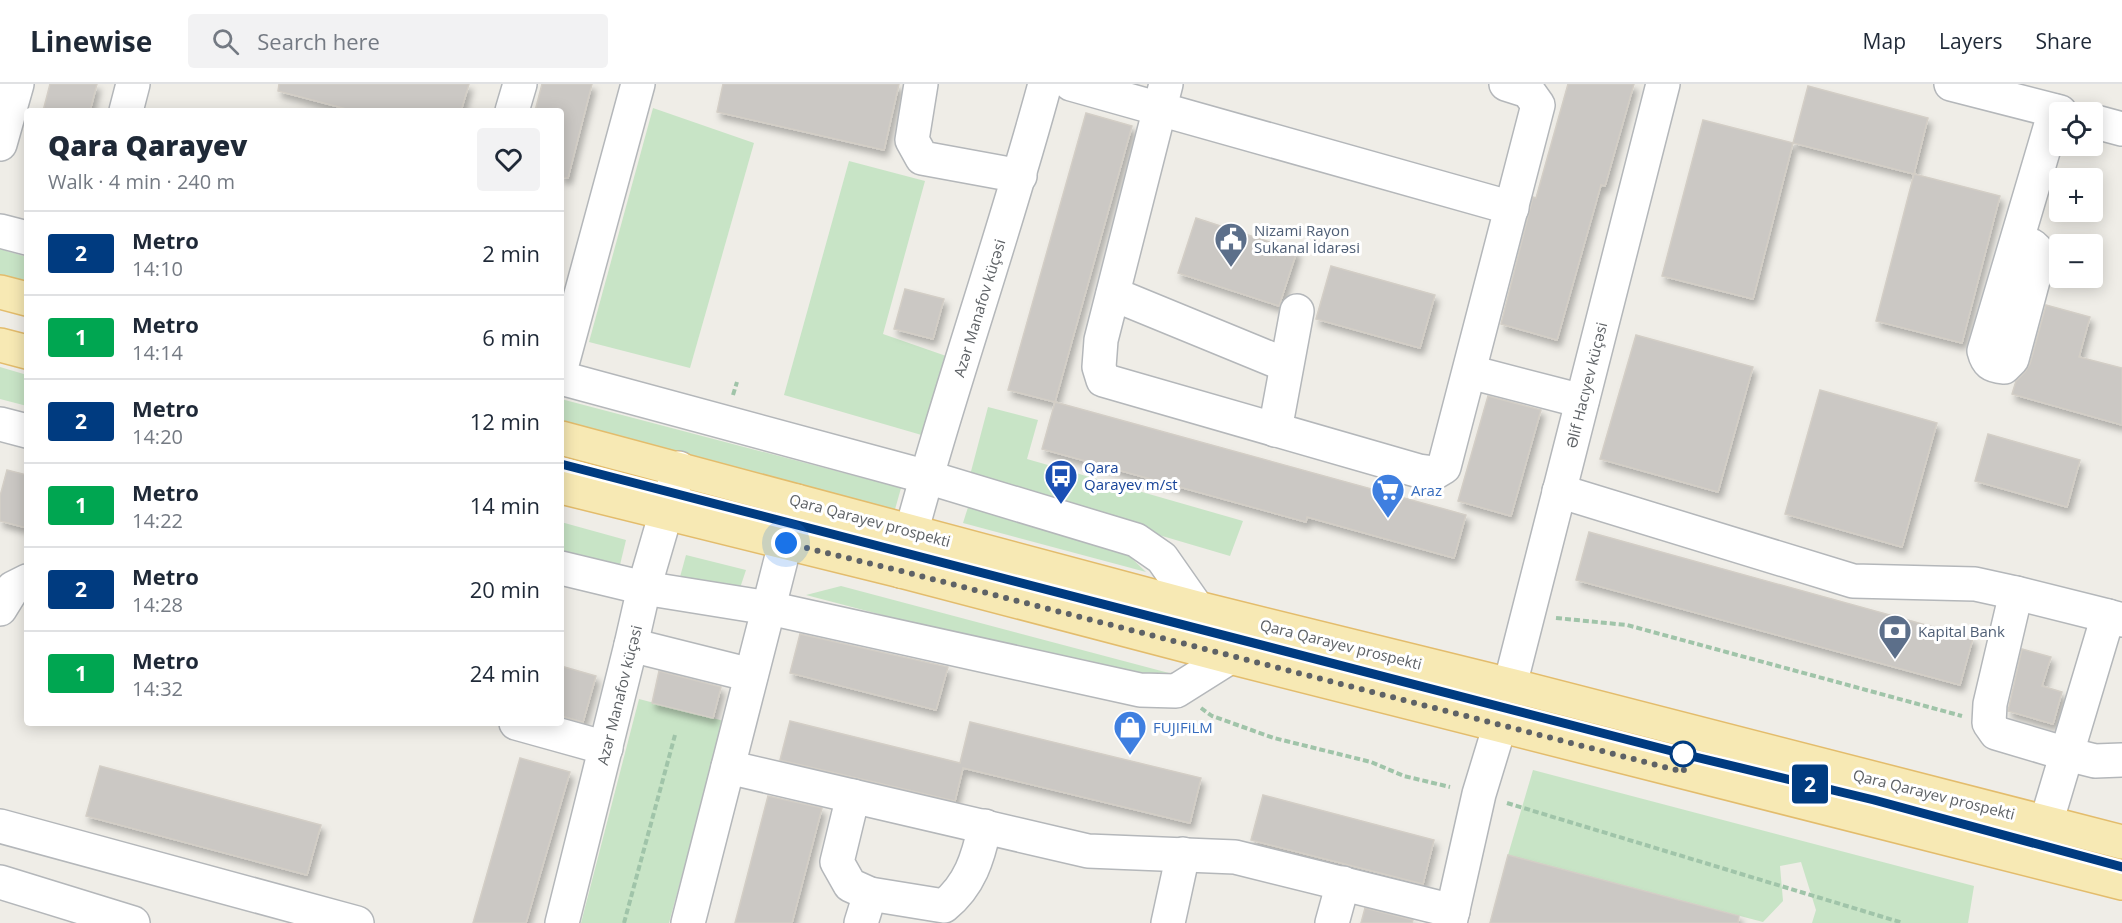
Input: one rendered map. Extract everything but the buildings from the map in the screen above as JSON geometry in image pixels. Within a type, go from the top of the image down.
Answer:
[{"type":"main road","points":[[0,292],[24,297]]},
{"type":"main road","points":[[0,345],[24,351]]},
{"type":"main road","name":"Qara Qarayev prospekti","points":[[564,439],[1197,608],[2122,842]]},
{"type":"main road","points":[[564,488],[901,571],[1230,657],[2122,883]]},
{"type":"street","points":[[0,144],[17,84]]},
{"type":"street","points":[[127,108],[133,84]]},
{"type":"street","points":[[513,108],[520,84]]},
{"type":"street","points":[[564,357],[638,84]]},
{"type":"street","points":[[921,84],[912,140],[922,158],[1020,176]]},
{"type":"street","name":"Azər Manafov küçəsi","points":[[901,571],[927,477],[1020,176],[1045,84]]},
{"type":"street","points":[[1071,84],[1163,96],[1512,208]]},
{"type":"street","points":[[1163,96],[1101,340],[1100,367],[1103,380],[1419,471],[1434,473],[1444,466],[1539,105],[1528,91],[1506,84]]},
{"type":"street","name":"Əlif Hacıyev küçəsi","points":[[1510,686],[1663,84]]},
{"type":"street","points":[[1951,84],[2049,110]]},
{"type":"street","points":[[2103,124],[2122,129]]},
{"type":"street","points":[[2017,240],[2049,140]]},
{"type":"street","points":[[0,231],[24,237]]},
{"type":"street","points":[[1113,294],[1286,365]]},
{"type":"street","points":[[1275,429],[1297,311]]},
{"type":"street","points":[[1470,372],[1582,402]]},
{"type":"street","points":[[564,379],[927,477],[1136,540],[1162,558],[1197,608]]},
{"type":"street","points":[[0,424],[24,430]]},
{"type":"street","name":"Azər Manafov küçəsi","points":[[562,923],[632,645],[644,588],[679,468]]},
{"type":"street","points":[[1559,491],[1853,581],[1975,584],[2115,618],[2067,754],[2046,823]]},
{"type":"street","points":[[688,923],[796,501]]},
{"type":"street","points":[[564,569],[644,588],[770,608],[1140,690],[1176,691],[1230,657]]},
{"type":"street","points":[[0,609],[13,588],[24,582]]},
{"type":"street","points":[[2016,593],[1990,704],[1989,723],[1996,733],[2067,754],[2096,761],[2122,760]]},
{"type":"street","points":[[632,645],[751,675]]},
{"type":"street","points":[[728,767],[1088,850],[1235,856],[1343,883],[1451,917],[1479,795],[1500,725]]},
{"type":"street","points":[[527,726],[606,748]]},
{"type":"street","points":[[853,796],[837,862],[866,908],[944,906],[958,894],[968,878],[981,846],[984,826]]},
{"type":"street","points":[[0,826],[357,923]]},
{"type":"street","points":[[1167,923],[1183,854]]},
{"type":"street","points":[[0,882],[133,923]]},
{"type":"street","points":[[1332,923],[1343,883]]},
{"type":"path","points":[[1527,618],[1572,619],[1628,625],[1989,723]]},
{"type":"path","points":[[1176,691],[1212,716],[1274,738],[1371,762],[1404,776],[1479,795],[1903,923]]},
{"type":"path","points":[[624,923],[675,735]]},
{"type":"green space","points":[[653,108],[754,143],[690,368],[589,342]]},
{"type":"green space","points":[[849,161],[925,181],[883,334],[949,357],[925,436],[784,395]]},
{"type":"green space","points":[[0,249],[24,256],[24,290],[0,284]]},
{"type":"green space","points":[[0,367],[24,374],[24,405],[0,399]]},
{"type":"green space","points":[[564,400],[901,488],[892,520],[564,434]]},
{"type":"green space","points":[[988,407],[1038,420],[1027,459],[1243,521],[1230,556],[969,479]]},
{"type":"green space","points":[[969,504],[1123,550],[1146,572],[963,523]]},
{"type":"green space","points":[[564,523],[626,540],[619,569],[564,554]]},
{"type":"green space","points":[[686,555],[746,570],[739,591],[680,577]]},
{"type":"green space","points":[[841,586],[1169,673],[1135,681],[806,595]]},
{"type":"green space","points":[[639,699],[724,721],[669,923],[581,923]]},
{"type":"green space","points":[[1533,770],[1974,886],[1968,923],[1812,923],[1816,910],[1801,862],[1780,866],[1783,901],[1763,922],[1508,855]]},
{"type":"metro line","name":"2","points":[[564,465],[1683,754],[1874,800],[2122,867]]},
{"type":"place","name":"Nizami Rayon Sukanal İdarəsi","points":[[1231,268]]},
{"type":"place","name":"Qara Qarayev m/st","points":[[1061,505]]},
{"type":"place","name":"Araz","points":[[1388,519]]},
{"type":"place","name":"Kapital Bank","points":[[1895,660]]},
{"type":"place","name":"FUJIFiLM","points":[[1130,756]]},
{"type":"route","points":[[786,543],[1684,772],[1683,754]]}]
